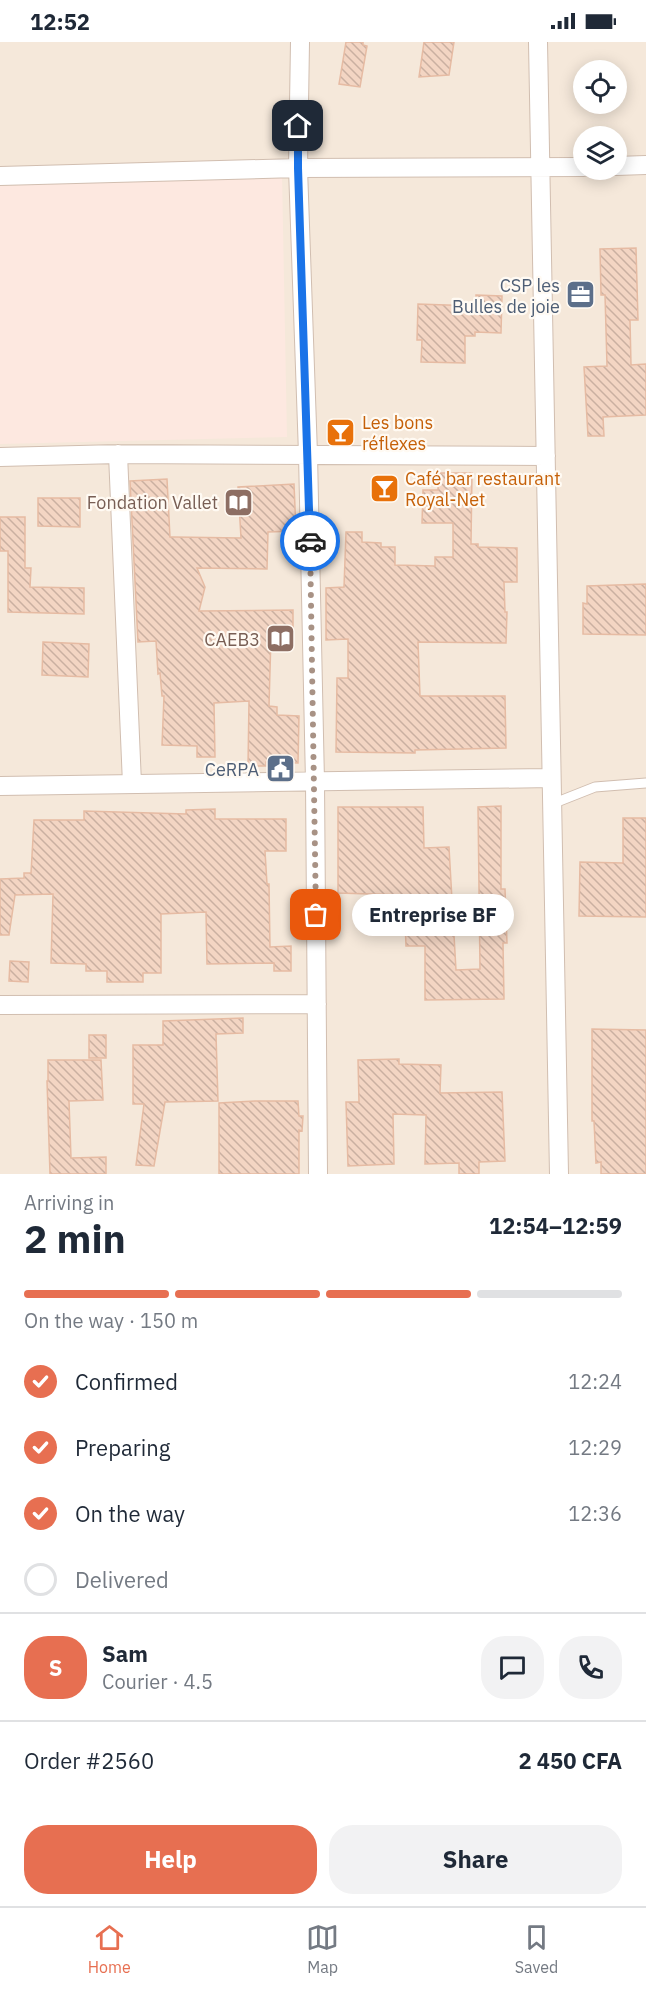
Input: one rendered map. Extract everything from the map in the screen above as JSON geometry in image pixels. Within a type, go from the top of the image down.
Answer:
[{"type":"street","points":[[300,42],[298,168],[308,454],[315,782],[318,1174]]},
{"type":"street","points":[[538,42],[559,1174]]},
{"type":"street","points":[[627,166],[646,165]]},
{"type":"street","points":[[0,176],[298,168],[573,167]]},
{"type":"street","points":[[0,457],[118,454],[546,456]]},
{"type":"street","points":[[118,454],[132,784]]},
{"type":"street","points":[[0,786],[551,778]]},
{"type":"street","points":[[0,1005],[317,1004]]},
{"type":"lane","points":[[552,804],[595,787],[646,783]]},
{"type":"shaded area","points":[[0,42],[646,42],[646,1174],[0,1174]]},
{"type":"shaded area","points":[[282,173],[287,437],[0,444],[0,186]]},
{"type":"building","points":[[346,42],[363,42],[363,45],[367,46],[360,87],[339,84]]},
{"type":"building","points":[[424,42],[454,42],[449,75],[419,77]]},
{"type":"building","points":[[636,248],[638,320],[630,320],[631,365],[646,364],[646,415],[603,417],[604,436],[588,436],[584,367],[607,366],[605,295],[601,295],[600,249]]},
{"type":"building","points":[[476,295],[502,296],[501,333],[475,332],[475,336],[465,336],[465,363],[421,362],[422,340],[417,340],[418,304],[476,306]]},
{"type":"building","points":[[438,473],[472,473],[471,544],[478,544],[478,547],[517,548],[517,582],[504,582],[505,612],[507,612],[506,643],[418,642],[420,696],[505,696],[506,748],[415,750],[415,753],[336,752],[337,678],[348,678],[348,639],[326,640],[326,588],[344,587],[346,532],[362,532],[362,542],[381,543],[381,547],[395,547],[395,565],[435,566],[435,557],[453,557],[453,523],[422,523],[423,490],[438,490]]},
{"type":"building","points":[[167,479],[170,537],[241,538],[238,487],[294,484],[296,531],[268,532],[267,569],[197,568],[205,587],[199,611],[293,610],[293,635],[271,636],[269,706],[277,707],[277,715],[299,716],[298,763],[266,762],[266,766],[248,766],[249,701],[214,703],[215,757],[197,757],[197,746],[162,745],[164,696],[162,696],[160,673],[158,674],[156,641],[138,642],[130,481]]},
{"type":"building","points":[[38,498],[80,498],[80,527],[38,526]]},
{"type":"building","points":[[0,517],[25,517],[25,568],[31,568],[30,587],[84,588],[84,614],[8,612],[8,551],[0,551]]},
{"type":"building","points":[[646,584],[646,635],[583,634],[583,603],[587,604],[587,586]]},
{"type":"building","points":[[43,642],[89,644],[88,677],[42,675]]},
{"type":"building","points":[[501,806],[501,889],[505,889],[507,943],[503,943],[504,999],[425,1000],[425,946],[406,946],[404,895],[338,893],[338,807],[423,807],[424,848],[449,847],[456,970],[480,969],[478,807]]},
{"type":"building","points":[[215,809],[215,819],[286,819],[286,851],[265,851],[267,884],[269,884],[270,947],[291,946],[291,971],[274,971],[274,963],[207,964],[206,912],[161,914],[161,973],[143,973],[143,982],[107,982],[107,971],[86,971],[86,964],[51,963],[53,894],[15,895],[9,935],[0,935],[0,879],[24,878],[24,873],[31,873],[34,820],[84,820],[84,811],[186,814],[186,810]]},
{"type":"building","points":[[623,818],[646,818],[646,917],[579,916],[580,862],[623,863]]},
{"type":"building","points":[[10,961],[29,962],[28,982],[9,981]]},
{"type":"building","points":[[243,1018],[243,1033],[216,1034],[218,1101],[165,1102],[154,1166],[136,1165],[144,1104],[133,1104],[133,1045],[163,1045],[163,1021]]},
{"type":"building","points":[[592,1029],[646,1030],[646,1174],[601,1174],[601,1162],[596,1163],[594,1121],[592,1121]]},
{"type":"building","points":[[89,1035],[106,1035],[106,1058],[89,1058]]},
{"type":"building","points":[[399,1059],[399,1064],[441,1065],[440,1093],[502,1092],[505,1161],[479,1162],[479,1174],[459,1174],[459,1163],[425,1164],[426,1115],[393,1114],[394,1164],[348,1166],[346,1102],[359,1102],[358,1060]]},
{"type":"building","points":[[48,1060],[101,1060],[103,1100],[69,1101],[71,1158],[106,1157],[106,1174],[50,1174]]},
{"type":"building","points":[[298,1101],[299,1116],[303,1116],[302,1131],[299,1130],[299,1174],[219,1174],[219,1103]]},
{"type":"way so far","points":[[310,541],[316,915]]},
{"type":"place","name":"CSP les Bulles de joie","points":[[581,295]]},
{"type":"place","name":"Les bons réflexes","points":[[341,432]]},
{"type":"place","name":"Café bar restaurant Royal-Net","points":[[384,488]]},
{"type":"place","name":"Fondation Vallet","points":[[239,502]]},
{"type":"place","name":"CAEB3","points":[[281,639]]},
{"type":"place","name":"CeRPA","points":[[280,769]]},
{"type":"place","name":"Entreprise BF","points":[[316,915]]},
{"type":"route","points":[[298,126],[310,541]]}]
